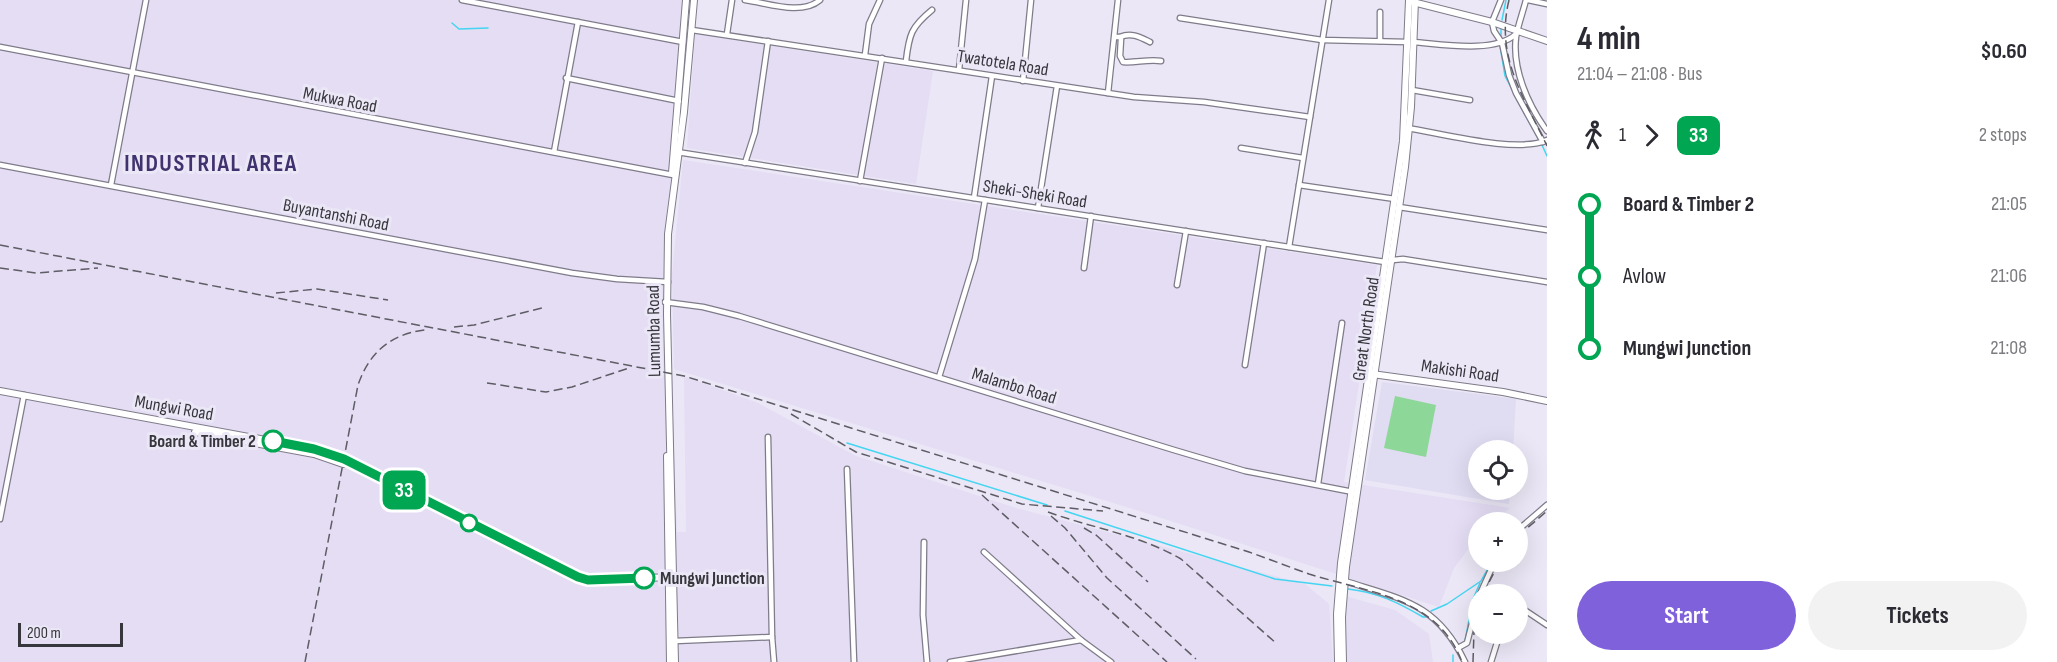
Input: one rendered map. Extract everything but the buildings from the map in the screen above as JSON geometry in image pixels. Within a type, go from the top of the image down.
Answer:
[{"type":"main road","name":"Lumumba Road","points":[[677,152],[686,0]]},
{"type":"main road","name":"Lumumba Road","points":[[670,662],[671,579],[666,282],[669,220],[694,0]]},
{"type":"main road","points":[[1412,1],[1492,22],[1547,41]]},
{"type":"main road","name":"Great North Road","points":[[1388,263],[1400,207],[1407,128],[1412,1]]},
{"type":"main road","name":"Great North Road","points":[[1338,662],[1339,582],[1412,90],[1410,42]]},
{"type":"main road","name":"Makishi Road","points":[[1371,374],[1503,392],[1547,401]]},
{"type":"main road","name":"Mungwi Road","points":[[0,393],[314,449],[344,459],[582,579],[671,579]]},
{"type":"main road","name":"Great North Road","points":[[1343,662],[1342,629],[1353,491]]},
{"type":"main road","name":"Lumumba Road","points":[[671,579],[675,662]]},
{"type":"street","points":[[111,185],[146,0]]},
{"type":"street","points":[[462,0],[683,42]]},
{"type":"street","points":[[728,34],[732,0]]},
{"type":"street","points":[[745,0],[798,8],[811,6],[820,0]]},
{"type":"street","points":[[865,55],[869,24],[880,0]]},
{"type":"street","points":[[959,70],[966,0]]},
{"type":"street","points":[[1023,81],[1031,0]]},
{"type":"street","points":[[1118,0],[1118,37],[1123,62],[1131,63],[1149,59],[1161,61]]},
{"type":"street","points":[[1289,247],[1329,0]]},
{"type":"street","points":[[1407,128],[1511,144],[1531,145],[1545,141],[1516,93],[1509,75],[1502,43],[1494,31],[1492,22],[1499,0]]},
{"type":"street","points":[[1547,4],[1527,0],[1518,31],[1517,64],[1521,81],[1547,131]]},
{"type":"street","points":[[906,62],[912,29],[932,10]]},
{"type":"street","points":[[1380,12],[1380,42]]},
{"type":"street","points":[[1180,18],[1322,40],[1484,46],[1502,43],[1518,31]]},
{"type":"street","points":[[554,152],[578,22]]},
{"type":"street","name":"Twatotela Road","points":[[692,30],[1057,86],[1160,100],[1204,102],[1310,117]]},
{"type":"street","points":[[1118,37],[1129,34],[1150,42]]},
{"type":"street","points":[[1108,93],[1118,37]]},
{"type":"street","points":[[745,163],[755,132],[768,41]]},
{"type":"street","name":"Mukwa Road","points":[[0,48],[674,176]]},
{"type":"street","points":[[860,181],[882,58]]},
{"type":"street","points":[[974,198],[992,76]]},
{"type":"street","points":[[566,78],[679,101]]},
{"type":"street","points":[[1038,208],[1057,86]]},
{"type":"street","points":[[1412,90],[1470,100]]},
{"type":"street","points":[[1241,148],[1303,158]]},
{"type":"street","name":"Sheki-Sheki Road","points":[[677,152],[1388,263],[1393,260],[1403,260],[1547,282]]},
{"type":"street","name":"Buyantanshi Road","points":[[0,165],[572,273],[666,282]]},
{"type":"street","points":[[1299,185],[1395,200]]},
{"type":"street","points":[[939,377],[975,259],[985,200]]},
{"type":"street","points":[[1400,207],[1547,230]]},
{"type":"street","points":[[1084,268],[1090,216]]},
{"type":"street","points":[[1178,285],[1186,231]]},
{"type":"street","points":[[1245,365],[1264,243]]},
{"type":"street","name":"Malambo Road","points":[[666,302],[703,307],[739,316],[1245,471],[1353,491]]},
{"type":"street","points":[[1318,484],[1342,323]]},
{"type":"street","points":[[0,519],[23,397]]},
{"type":"street","points":[[768,437],[774,662]]},
{"type":"street","points":[[847,469],[854,662]]},
{"type":"street","points":[[1528,522],[1547,506]]},
{"type":"street","points":[[924,542],[923,615],[927,662]]},
{"type":"street","points":[[984,552],[1081,640],[1111,662]]},
{"type":"street","points":[[1345,581],[1377,590],[1422,609],[1450,635],[1465,662]]},
{"type":"street","points":[[1528,612],[1547,625]]},
{"type":"street","points":[[675,641],[772,637]]},
{"type":"street","points":[[1458,648],[1467,643],[1468,639]]},
{"type":"street","points":[[950,662],[1081,640]]},
{"type":"street","points":[[1491,662],[1497,644]]},
{"type":"shaded area","points":[[0,0],[690,0],[683,121],[670,217],[669,307],[677,532],[686,532],[684,376],[758,403],[856,456],[1016,508],[1305,584],[1329,604],[1333,662],[0,662]]},
{"type":"shaded area","points":[[695,34],[933,71],[916,184],[687,148]]},
{"type":"shaded area","points":[[683,160],[1377,265],[1344,482],[1510,508],[1505,512],[1468,512],[1468,550],[1454,568],[1439,607],[1146,513],[674,369],[672,276]]},
{"type":"shaded area","points":[[1382,382],[1516,399],[1514,440],[1468,440],[1468,497],[1365,480]]},
{"type":"shaded area","points":[[1485,500],[1509,500],[1509,504]]},
{"type":"shaded area","points":[[1345,596],[1395,610],[1429,634],[1433,662],[1346,662]]},
{"type":"green space","points":[[1395,396],[1436,405],[1426,457],[1384,448]]},
{"type":"waterway","points":[[1502,20],[1506,0]]},
{"type":"waterway","points":[[452,23],[459,29],[488,28]]},
{"type":"waterway","points":[[1501,29],[1501,37]]},
{"type":"waterway","points":[[1500,46],[1505,76],[1514,93]]},
{"type":"waterway","points":[[1524,113],[1539,140]]},
{"type":"waterway","points":[[1542,145],[1547,156]]},
{"type":"waterway","points":[[847,443],[1047,505]]},
{"type":"waterway","points":[[1528,519],[1547,502]]},
{"type":"waterway","points":[[1065,511],[1275,579],[1332,586]]},
{"type":"waterway","points":[[1431,611],[1447,604],[1481,581],[1486,572]]},
{"type":"waterway","points":[[1465,641],[1473,599],[1480,583]]},
{"type":"waterway","points":[[1348,589],[1378,595],[1426,617]]},
{"type":"waterway","points":[[1453,655],[1453,662]]},
{"type":"railway","points":[[1509,0],[1506,21],[1509,58],[1521,93],[1547,146]]},
{"type":"railway","points":[[0,245],[684,376],[1249,552],[1309,574],[1398,600],[1418,610],[1436,623],[1451,640],[1462,662]]},
{"type":"railway","points":[[0,268],[36,273],[98,268]]},
{"type":"railway","points":[[276,293],[317,289],[388,300]]},
{"type":"railway","points":[[454,327],[474,325],[542,308]]},
{"type":"railway","points":[[305,662],[358,385],[368,363],[382,347],[401,336],[425,330]]},
{"type":"railway","points":[[487,383],[546,392],[572,387],[629,368]]},
{"type":"railway","points":[[791,414],[856,452],[1022,504],[1103,511]]},
{"type":"railway","points":[[982,495],[1167,662]]},
{"type":"railway","points":[[1528,527],[1547,511]]},
{"type":"railway","points":[[1048,512],[1133,538],[1181,559],[1277,644]]},
{"type":"railway","points":[[1051,516],[1065,528],[1107,578],[1196,659]]},
{"type":"railway","points":[[1084,528],[1096,535],[1148,582]]},
{"type":"railway","points":[[1488,584],[1494,572]]},
{"type":"railway","points":[[1473,662],[1474,644]]},
{"type":"bus line","name":"33","points":[[273,441],[314,449],[344,459],[578,577],[588,580],[644,578]]},
{"type":"place","name":"Board & Timber 2","points":[[273,441]]},
{"type":"place","name":"Mungwi Junction","points":[[644,578]]},
{"type":"district","name":"INDUSTRIAL AREA","points":[[211,163]]}]
